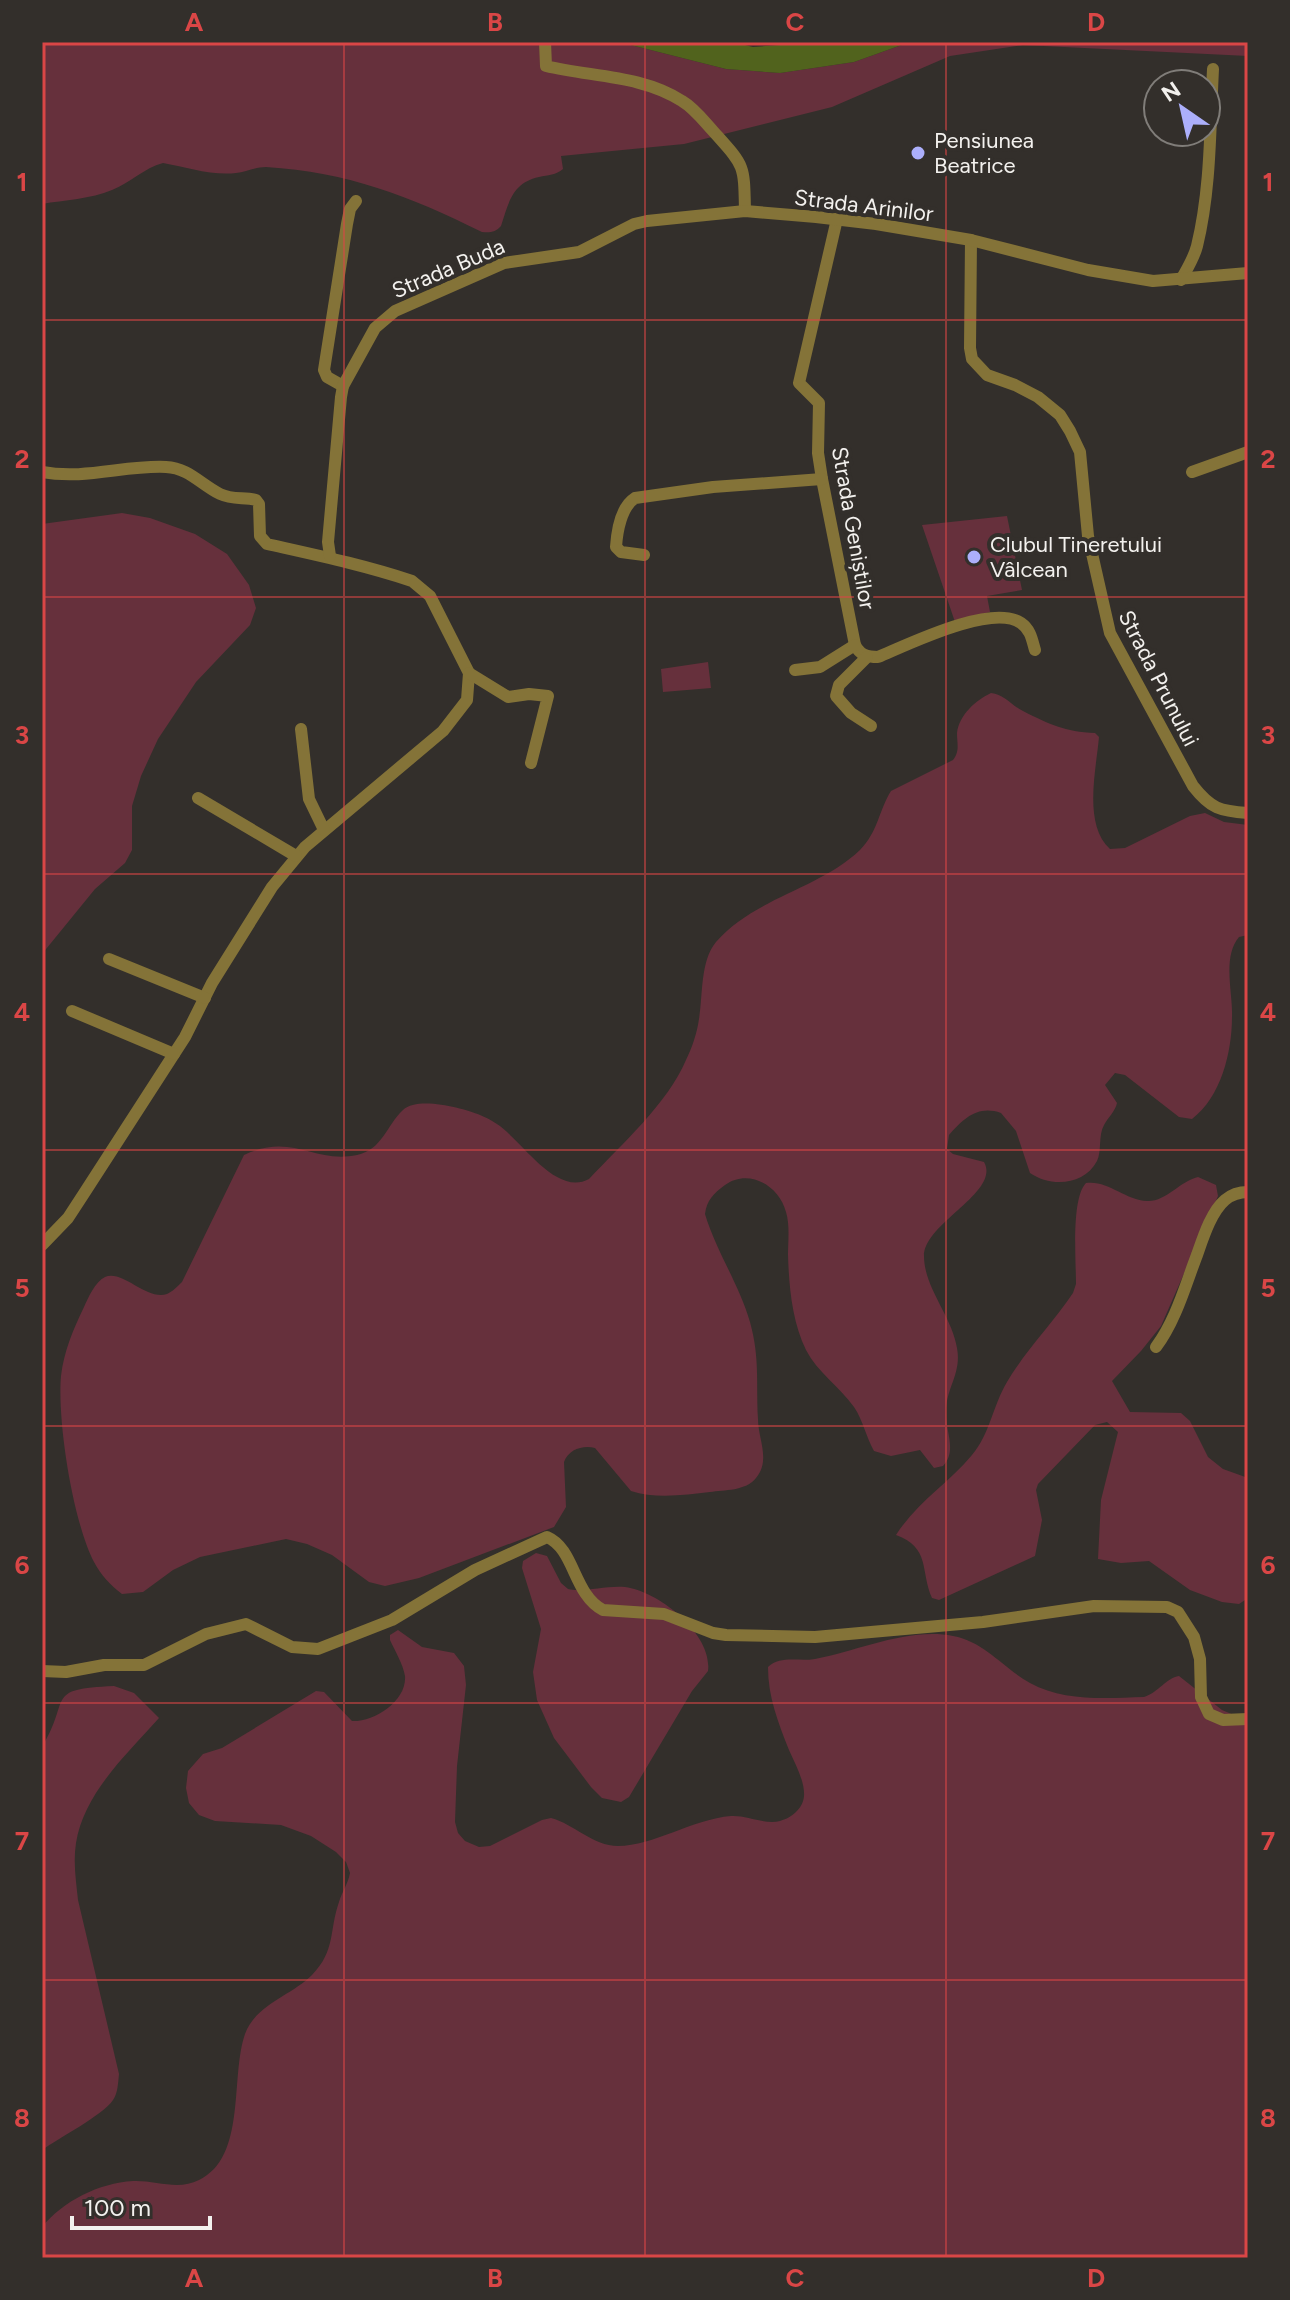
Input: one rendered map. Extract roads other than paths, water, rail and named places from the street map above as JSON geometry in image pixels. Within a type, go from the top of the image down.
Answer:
[{"type":"street","points":[[545,42],[546,66],[614,76],[681,100],[693,109],[740,160],[744,173],[745,211]]},
{"type":"street","points":[[1181,280],[1196,248],[1209,148]]},
{"type":"street","points":[[343,386],[327,377],[324,370],[347,224],[350,209],[356,201]]},
{"type":"street","name":"Strada Arinilor","points":[[745,211],[837,219],[971,240],[1130,278],[1181,280],[1248,273]]},
{"type":"street","name":"Strada Buda","points":[[330,556],[328,542],[343,386],[383,318],[504,263],[579,252],[621,230],[647,221],[745,211]]},
{"type":"street","name":"Strada Geniștilor","points":[[837,219],[799,377],[801,388],[819,403],[818,453],[855,645]]},
{"type":"street","name":"Strada Prunului","points":[[971,240],[972,359],[987,375],[1038,397],[1060,415],[1070,431],[1080,452],[1088,536],[1110,633],[1193,786],[1208,804],[1225,812],[1248,813]]},
{"type":"street","points":[[1192,472],[1248,452]]},
{"type":"street","points":[[42,472],[81,474],[169,467],[185,471],[221,495],[256,500],[259,504],[260,536],[267,544],[330,556],[341,562],[412,581],[421,587],[430,596],[469,673],[470,687],[467,700],[443,731],[296,856],[248,923],[174,1054],[68,1218],[42,1245]]},
{"type":"street","points":[[644,555],[621,552],[616,547],[624,510],[635,498],[713,487],[822,479]]},
{"type":"street","points":[[795,670],[820,667],[855,645],[867,657],[878,657],[925,638],[990,618],[1019,621],[1030,632],[1035,650]]},
{"type":"street","points":[[867,657],[839,685],[836,696],[851,713],[871,726]]},
{"type":"street","points":[[469,673],[508,697],[529,694],[548,696],[531,763]]},
{"type":"street","points":[[301,729],[309,799],[324,830]]},
{"type":"street","points":[[198,798],[296,856]]},
{"type":"street","points":[[109,959],[205,998]]},
{"type":"street","points":[[72,1011],[174,1054]]},
{"type":"street","points":[[1156,1347],[1180,1302],[1206,1230],[1223,1201],[1238,1192],[1248,1192]]},
{"type":"street","points":[[42,1671],[66,1672],[104,1665],[144,1665],[206,1634],[246,1624],[292,1647],[318,1649],[392,1620],[475,1570],[547,1537],[563,1549],[574,1575],[595,1606],[603,1610],[664,1614],[726,1635],[815,1637],[983,1622],[1094,1606],[1167,1607],[1178,1612],[1194,1637],[1200,1659],[1201,1697],[1209,1714],[1223,1720],[1248,1719]]},
{"type":"place","name":"Pensiunea Beatrice","points":[[918,153]]},
{"type":"place","name":"Clubul Tineretului Vâlcean","points":[[974,557]]}]
